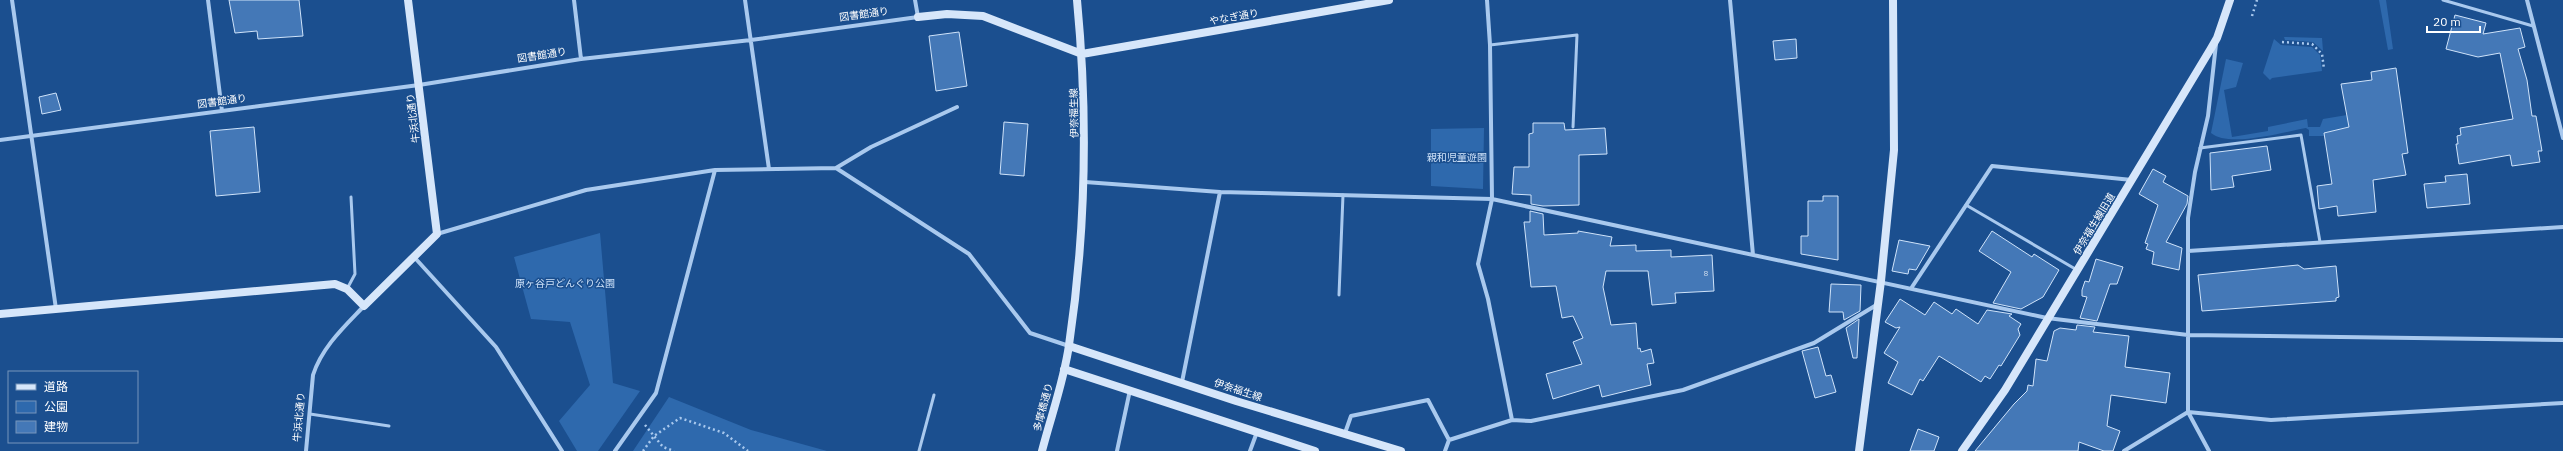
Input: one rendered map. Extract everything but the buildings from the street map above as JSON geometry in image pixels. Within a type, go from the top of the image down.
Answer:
[{"type":"street","points":[[12,0],[30,136],[56,309]]},
{"type":"street","points":[[208,0],[222,111]]},
{"type":"street","name":"牛浜北通り","points":[[408,0],[437,234]]},
{"type":"street","points":[[574,0],[581,59]]},
{"type":"street","points":[[745,0],[769,169]]},
{"type":"street","points":[[915,0],[918,17]]},
{"type":"street","name":"伊奈福生線","points":[[1064,369],[1069,346],[1085,182],[1082,54],[1077,0]]},
{"type":"street","name":"やなぎ通り","points":[[1082,54],[1388,0]]},
{"type":"street","points":[[1487,0],[1490,45],[1492,199],[1478,264],[1488,299],[1512,420]]},
{"type":"street","points":[[1730,0],[1753,255]]},
{"type":"street","points":[[1859,451],[1879,304],[1894,150],[1893,0]]},
{"type":"street","name":"伊奈福生線旧道","points":[[1962,451],[2005,390],[2217,38],[2230,0]]},
{"type":"street","points":[[2527,0],[2563,138]]},
{"type":"street","name":"図書館通り","points":[[0,140],[419,85],[581,59],[750,40],[947,14],[983,16],[1082,54]]},
{"type":"street","points":[[2210,451],[2188,412],[2188,218],[2200,148],[2208,116],[2217,38]]},
{"type":"street","points":[[0,314],[325,285],[342,285],[364,306],[415,258],[437,234],[586,190],[715,170],[836,168],[870,147],[957,107]]},
{"type":"street","points":[[1912,288],[1992,166],[2132,180]]},
{"type":"street","points":[[836,168],[969,254],[1030,333],[1069,346]]},
{"type":"street","points":[[615,451],[656,393],[715,170]]},
{"type":"street","points":[[1085,182],[1220,192],[1492,199],[1881,281],[2047,318],[2188,335],[2563,340]]},
{"type":"street","points":[[1182,382],[1220,192]]},
{"type":"street","points":[[2188,251],[2563,227]]},
{"type":"street","points":[[415,258],[496,347],[562,451]]},
{"type":"street","points":[[1449,440],[1512,420],[1531,421],[1683,390],[1814,343],[1879,304]]},
{"type":"street","name":"牛浜北通り","points":[[306,451],[313,375],[316,364],[328,346],[364,306]]},
{"type":"street","name":"伊奈福生線","points":[[1069,346],[1236,401],[1401,451]]},
{"type":"street","points":[[1064,369],[1315,451]]},
{"type":"street","name":"多摩橋通り","points":[[1042,451],[1064,369]]},
{"type":"street","points":[[1117,451],[1130,390]]},
{"type":"street","points":[[1345,433],[1351,416],[1428,400],[1449,440],[1445,451]]},
{"type":"street","points":[[2124,451],[2188,412],[2271,420],[2563,403]]},
{"type":"street","points":[[1250,451],[1257,432]]},
{"type":"lane","points":[[2443,0],[2533,26]]},
{"type":"lane","points":[[1490,45],[1577,35],[1572,127]]},
{"type":"lane","points":[[2200,148],[2301,135],[2320,242]]},
{"type":"lane","points":[[1339,295],[1343,194]]},
{"type":"lane","points":[[347,289],[355,274],[351,197]]},
{"type":"lane","points":[[1966,205],[2077,270]]},
{"type":"lane","points":[[919,451],[934,396]]},
{"type":"lane","points":[[310,414],[389,426]]},
{"type":"path","points":[[2252,16],[2257,0]]},
{"type":"path","points":[[2282,42],[2312,44],[2322,54],[2324,69]]},
{"type":"path","points":[[639,418],[663,447],[674,451]]},
{"type":"path","points":[[643,451],[654,436],[680,418],[724,433],[748,451]]},
{"type":"green space","points":[[2379,0],[2386,0],[2393,49],[2388,50]]},
{"type":"green space","points":[[2284,37],[2322,38],[2323,51],[2313,42],[2285,40]]},
{"type":"green space","points":[[2274,39],[2281,45],[2312,47],[2320,55],[2322,71],[2272,78],[2270,80],[2263,73]]},
{"type":"green space","points":[[2226,59],[2243,63],[2236,87],[2224,90],[2232,137],[2268,131],[2268,127],[2307,119],[2308,127],[2320,127],[2323,119],[2347,115],[2349,127],[2324,133],[2324,136],[2309,136],[2309,130],[2306,128],[2257,138],[2243,139],[2219,137],[2211,133]]},
{"type":"green space","name":"親和児童遊園","points":[[1484,128],[1483,189],[1431,186],[1431,129]]},
{"type":"green space","name":"原ヶ谷戸どんぐり公園","points":[[600,233],[613,383],[640,391],[598,451],[577,451],[559,421],[590,385],[570,322],[531,319],[514,257]]},
{"type":"green space","points":[[669,397],[751,430],[827,451],[633,451]]}]
